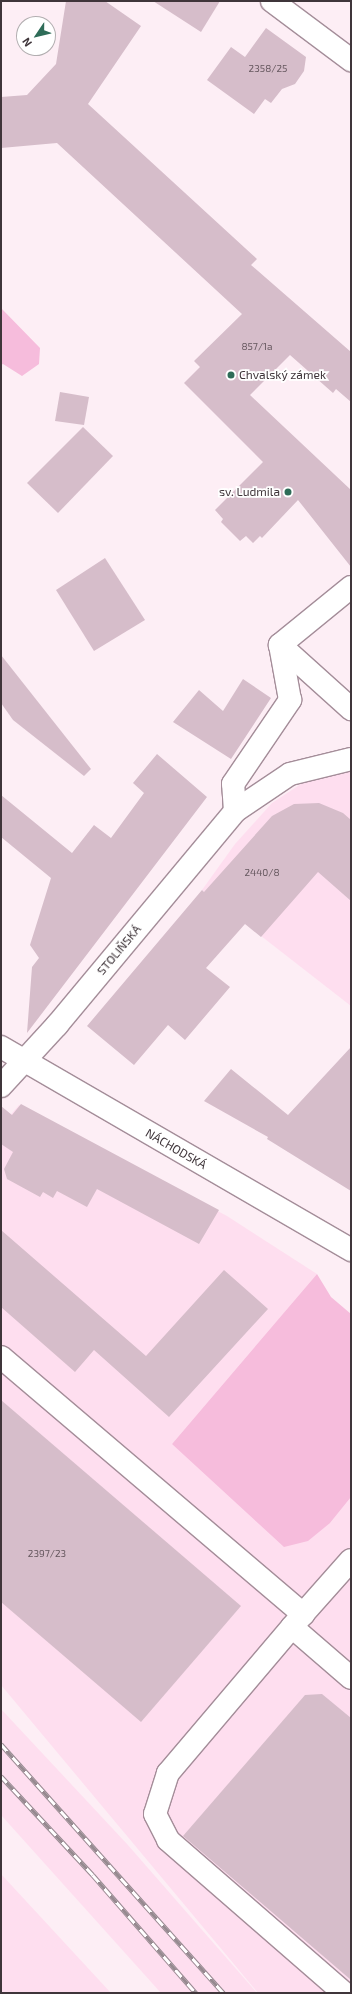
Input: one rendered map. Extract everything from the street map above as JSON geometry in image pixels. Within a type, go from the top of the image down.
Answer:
[{"type":"street","points":[[272,1],[351,60]]},
{"type":"street","points":[[280,645],[351,587]]},
{"type":"street","points":[[280,645],[351,709]]},
{"type":"street","points":[[235,811],[233,784],[290,700],[280,645]]},
{"type":"street","name":"STOLIŇSKÁ","points":[[1,1086],[24,1061],[235,811],[290,774],[351,759]]},
{"type":"street","name":"NÁCHODSKÁ","points":[[1,1048],[351,1250]]},
{"type":"street","points":[[1,1357],[298,1621],[351,1678]]},
{"type":"street","points":[[344,1993],[168,1840],[155,1814],[168,1773],[351,1560]]},
{"type":"shaded area","points":[[1,308],[40,348],[39,364],[22,376],[3,364],[1,365]]},
{"type":"shaded area","points":[[351,768],[351,1006],[202,890],[235,844],[272,803],[301,784],[337,769]]},
{"type":"shaded area","points":[[19,1105],[227,1216],[317,1274],[172,1444],[330,1523],[351,1497],[351,1993],[258,1993],[1,1685],[1,1126]]},
{"type":"shaded area","points":[[317,1274],[331,1297],[351,1314],[351,1497],[330,1523],[308,1541],[284,1547],[172,1444]]},
{"type":"shaded area","points":[[1,1709],[127,1844],[257,1993],[161,1993],[1,1815]]},
{"type":"shaded area","points":[[1,1874],[111,1993],[1,1993]]},
{"type":"building","points":[[66,1],[105,1],[141,26],[88,104],[257,259],[251,265],[351,352],[351,402],[336,389],[333,393],[290,355],[250,395],[351,490],[351,567],[298,500],[262,538],[260,536],[253,543],[246,536],[240,541],[221,522],[223,519],[215,510],[263,462],[184,383],[200,367],[194,361],[242,314],[57,143],[1,148],[1,97],[27,95],[56,64]]},
{"type":"building","points":[[153,1],[220,1],[201,32]]},
{"type":"building","points":[[266,28],[306,57],[304,71],[295,84],[282,89],[271,103],[265,99],[254,114],[207,80],[231,47],[245,57]]},
{"type":"building","points":[[60,392],[89,397],[84,425],[55,421]]},
{"type":"building","points":[[83,427],[113,456],[58,513],[27,483]]},
{"type":"building","points":[[105,558],[145,620],[94,651],[56,590]]},
{"type":"building","points":[[1,655],[91,769],[84,776],[13,720],[1,703]]},
{"type":"building","points":[[243,679],[271,698],[231,759],[173,722],[199,690],[223,711]]},
{"type":"building","points":[[157,754],[207,797],[27,1033],[32,967],[39,958],[30,945],[51,878],[1,837],[1,795],[72,853],[94,825],[111,838],[144,793],[133,783]]},
{"type":"building","points":[[319,803],[343,813],[351,820],[351,901],[318,872],[261,937],[245,924],[206,968],[230,987],[185,1040],[168,1025],[134,1065],[87,1026],[202,890],[204,892],[272,816],[294,804]]},
{"type":"building","points":[[351,1047],[351,1191],[267,1139],[268,1137],[204,1101],[231,1069],[288,1115]]},
{"type":"building","points":[[21,1104],[219,1210],[199,1244],[97,1189],[87,1207],[57,1191],[53,1198],[43,1192],[40,1197],[7,1179],[4,1169],[13,1152],[1,1144],[1,1106],[12,1115]]},
{"type":"building","points":[[1,1230],[146,1356],[224,1270],[268,1309],[169,1417],[94,1350],[75,1372],[1,1307]]},
{"type":"building","points":[[1,1400],[241,1606],[141,1722],[1,1602]]},
{"type":"building","points":[[322,1694],[351,1718],[351,1980],[183,1836],[305,1695]]},
{"type":"railway","points":[[1,1744],[224,1993]]},
{"type":"railway","points":[[1,1776],[93,1875],[196,1993]]},
{"type":"place","name":"Chvalský zámek","points":[[231,375]]},
{"type":"place","name":"sv. Ludmila","points":[[288,492]]}]
